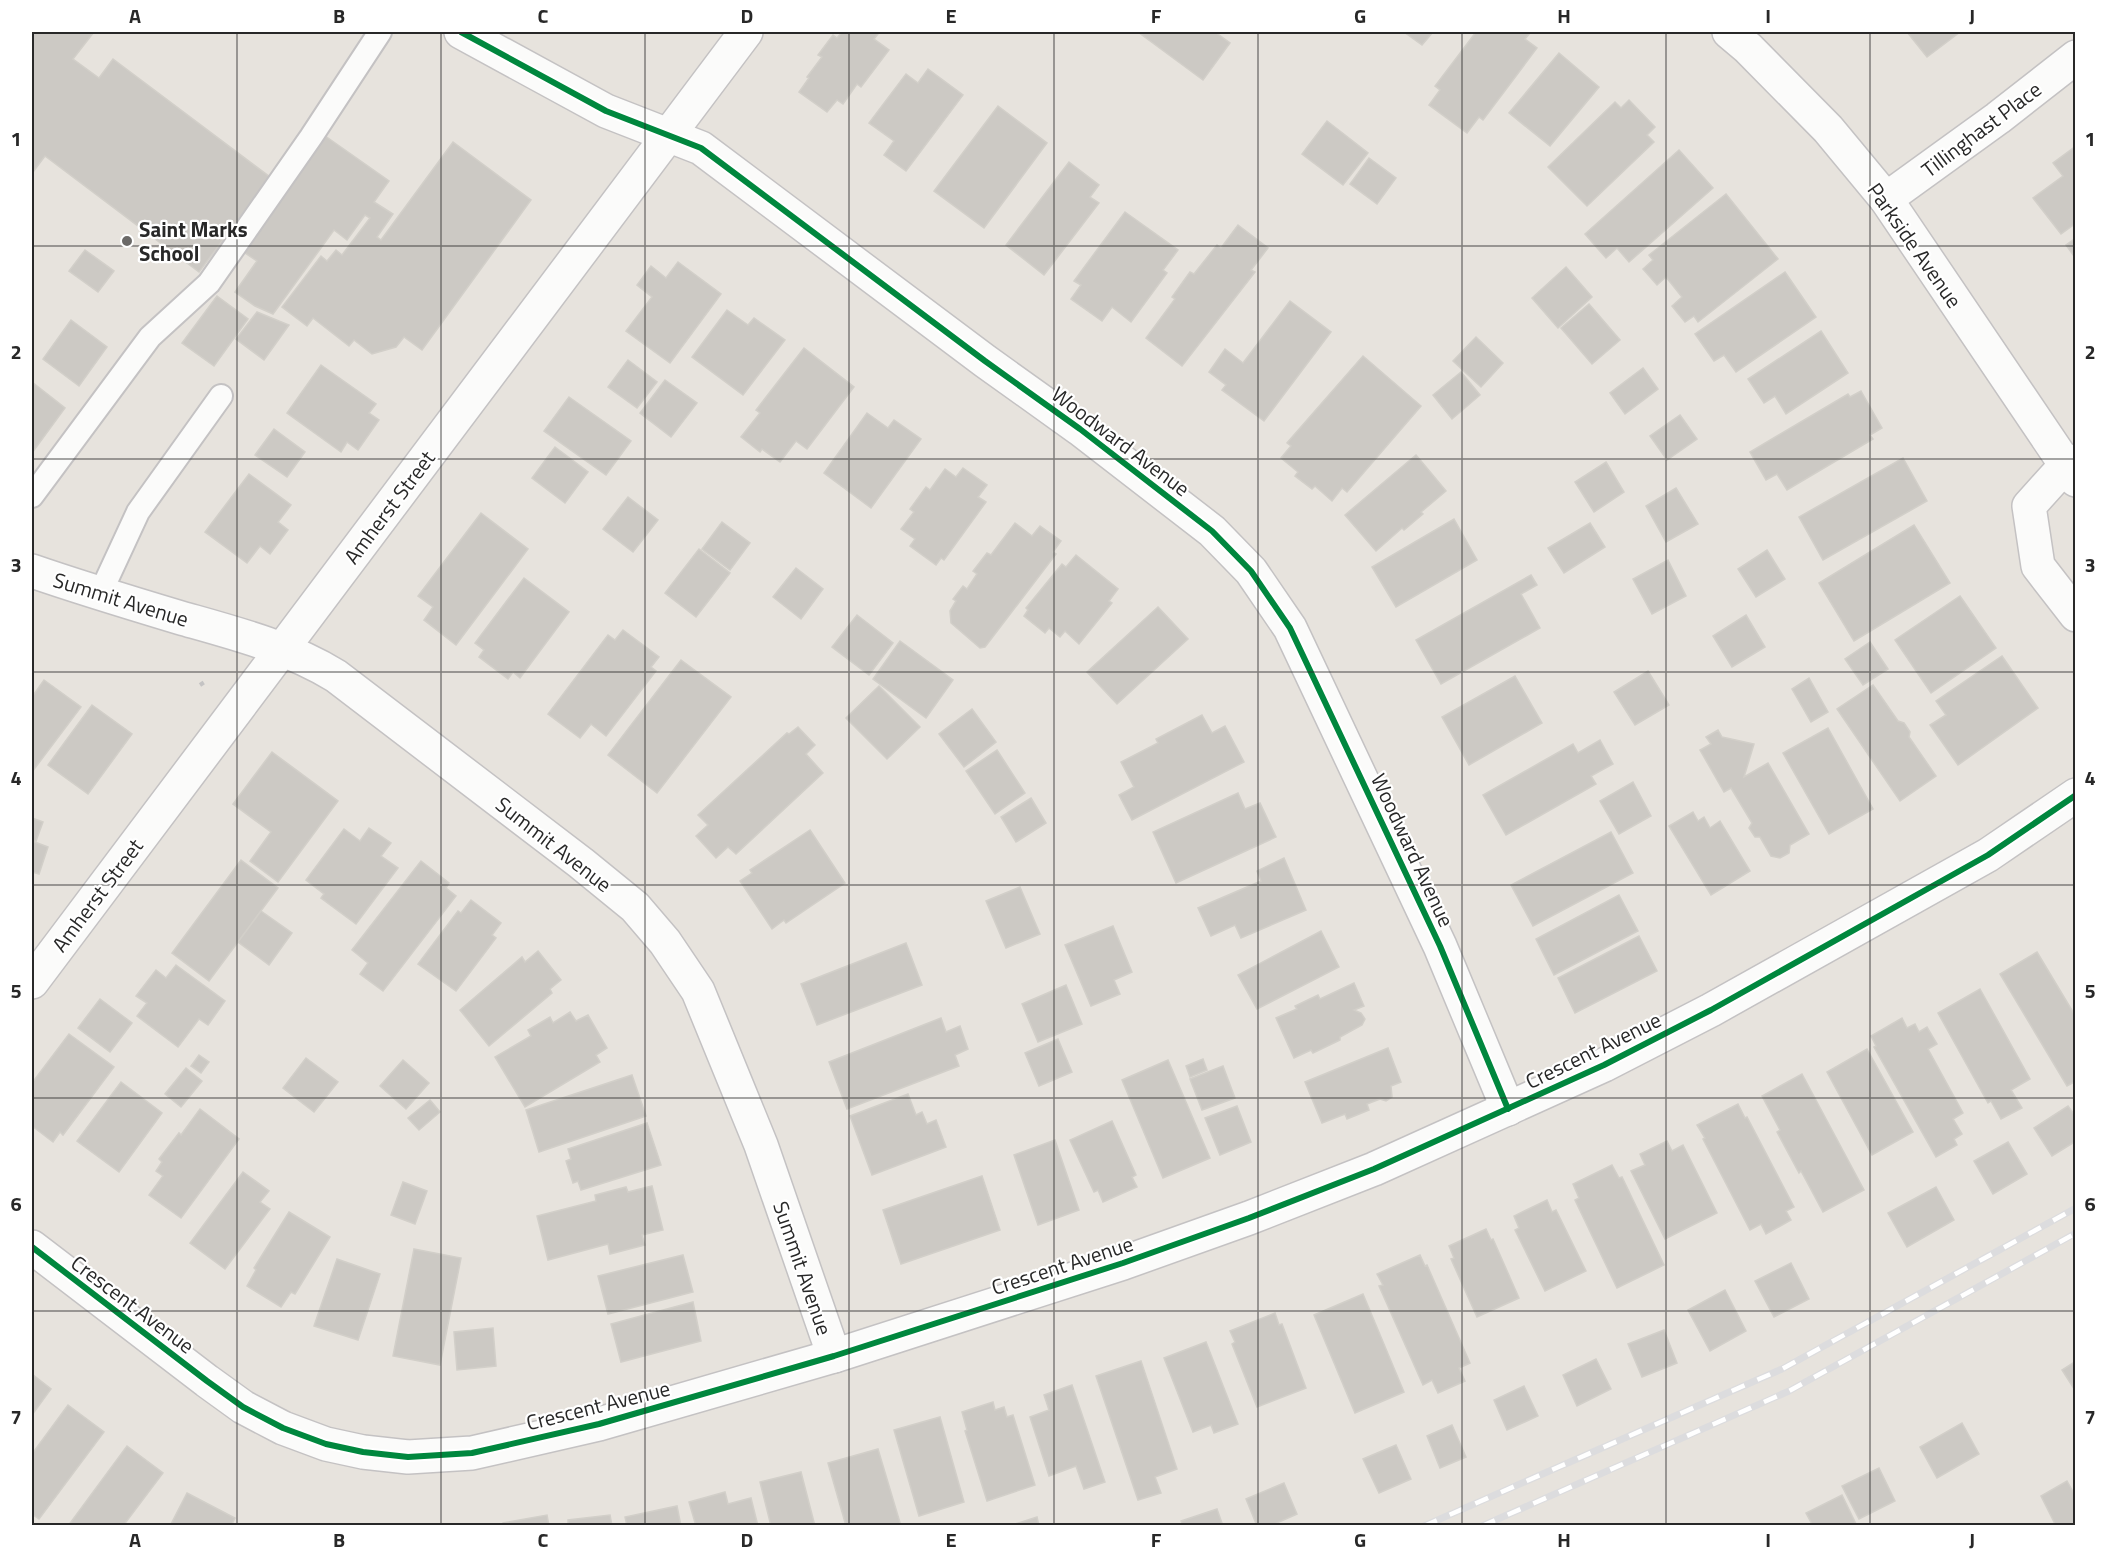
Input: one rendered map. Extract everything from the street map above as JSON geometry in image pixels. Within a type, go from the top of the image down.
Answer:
[{"type":"street","name":"Woodward Avenue","points":[[461,32],[606,111],[701,148],[1080,429],[1212,531],[1251,571],[1290,628],[1440,946],[1508,1109]]},
{"type":"street","name":"Amherst Street","points":[[32,982],[746,32]]},
{"type":"street","name":"Parkside Avenue","points":[[1729,32],[1748,48],[1828,129],[1886,199],[2072,469]]},
{"type":"street","name":"Tillinghast Place","points":[[1886,199],[1998,118],[2076,57]]},
{"type":"street","points":[[2072,469],[2029,506],[2038,566],[2076,615]]},
{"type":"street","name":"Summit Avenue","points":[[32,571],[100,594],[237,634],[315,663],[345,683],[581,863],[635,907],[665,942],[698,991],[753,1125],[834,1356]]},
{"type":"street","name":"Crescent Avenue","points":[[32,1247],[243,1407],[283,1428],[326,1444],[363,1452],[408,1457],[472,1453],[599,1424],[834,1356],[1123,1263],[1249,1218],[1374,1169],[1604,1065],[1711,1010],[1988,855],[2076,795]]},
{"type":"lane","points":[[32,496],[150,337],[209,283],[381,32]]},
{"type":"lane","points":[[100,594],[138,512],[221,396]]},
{"type":"path","points":[[200,685],[206,681]]},
{"type":"building","points":[[32,32],[94,32],[73,59],[99,78],[113,59],[270,177],[199,272],[45,156],[32,171]]},
{"type":"building","points":[[842,32],[875,32],[878,34],[874,39],[889,50],[861,87],[857,84],[843,104],[837,100],[827,112],[799,92],[822,57],[818,55],[833,35],[837,38]]},
{"type":"building","points":[[1138,32],[1215,32],[1230,43],[1203,80]]},
{"type":"building","points":[[1404,32],[1433,32],[1422,45]]},
{"type":"building","points":[[1476,32],[1528,32],[1530,33],[1525,39],[1537,48],[1483,120],[1479,117],[1467,133],[1429,105],[1440,90],[1435,86]]},
{"type":"building","points":[[1907,32],[1960,32],[1927,57]]},
{"type":"building","points":[[1559,53],[1599,87],[1550,146],[1509,113]]},
{"type":"building","points":[[928,69],[963,95],[906,171],[884,155],[894,141],[869,123],[906,74],[918,83]]},
{"type":"building","points":[[1629,100],[1655,127],[1647,135],[1654,142],[1587,206],[1548,167],[1615,102],[1621,108]]},
{"type":"building","points":[[998,106],[1047,143],[984,228],[934,191]]},
{"type":"building","points":[[1327,121],[1368,153],[1343,185],[1302,154]]},
{"type":"building","points":[[321,133],[389,181],[374,202],[393,214],[377,237],[381,240],[453,142],[531,200],[422,350],[404,337],[396,347],[372,354],[354,340],[349,346],[313,318],[307,326],[282,307],[321,256],[327,261],[336,250],[342,255],[370,218],[365,215],[347,240],[334,230],[273,314],[255,306],[235,292],[257,261],[239,249]]},
{"type":"building","points":[[2076,146],[2076,223],[2061,234],[2033,198],[2063,176],[2053,163]]},
{"type":"building","points":[[1679,150],[1713,188],[1629,262],[1617,248],[1606,258],[1585,234]]},
{"type":"building","points":[[1369,158],[1396,178],[1377,204],[1350,184]]},
{"type":"building","points":[[1069,162],[1099,185],[1090,197],[1099,203],[1044,275],[1006,245]]},
{"type":"building","points":[[1726,194],[1778,259],[1698,322],[1694,316],[1685,322],[1672,306],[1682,297],[1666,277],[1657,285],[1643,269],[1653,260],[1649,255]]},
{"type":"building","points":[[1125,212],[1178,250],[1163,270],[1167,273],[1131,322],[1112,307],[1102,321],[1071,299],[1081,285],[1074,281]]},
{"type":"building","points":[[1238,225],[1268,248],[1251,270],[1255,272],[1182,366],[1146,338],[1175,299],[1172,297],[1190,272],[1194,274],[1217,245],[1221,248]]},
{"type":"building","points":[[2076,238],[2076,259],[2066,245]]},
{"type":"building","points":[[85,250],[114,271],[98,292],[69,271]]},
{"type":"building","points":[[678,262],[721,294],[670,363],[626,331],[652,297],[637,285],[651,266],[666,278]]},
{"type":"building","points":[[1566,267],[1592,297],[1558,328],[1532,298]]},
{"type":"building","points":[[1785,272],[1816,317],[1736,372],[1724,355],[1714,361],[1695,334]]},
{"type":"building","points":[[217,296],[248,319],[214,366],[182,343]]},
{"type":"building","points":[[1290,301],[1331,332],[1264,421],[1222,390],[1226,385],[1209,372],[1225,349],[1243,363]]},
{"type":"building","points":[[1589,304],[1620,340],[1592,364],[1561,328]]},
{"type":"building","points":[[727,310],[748,325],[754,318],[785,340],[743,395],[692,357]]},
{"type":"building","points":[[257,312],[289,325],[264,360],[236,339]]},
{"type":"building","points":[[71,320],[107,347],[79,386],[43,359]]},
{"type":"building","points":[[1821,331],[1848,373],[1786,414],[1775,396],[1764,403],[1748,379]]},
{"type":"building","points":[[1476,337],[1503,363],[1481,387],[1453,361]]},
{"type":"building","points":[[804,348],[854,387],[807,449],[796,441],[780,462],[762,449],[760,452],[741,437],[760,413],[756,410]]},
{"type":"building","points":[[1363,356],[1421,406],[1347,492],[1342,488],[1332,501],[1315,486],[1312,489],[1295,476],[1298,472],[1281,458],[1291,446],[1287,443]]},
{"type":"building","points":[[628,360],[657,382],[637,408],[608,387]]},
{"type":"building","points":[[321,365],[376,404],[369,413],[379,420],[358,450],[347,442],[341,452],[287,413]]},
{"type":"building","points":[[1643,368],[1658,389],[1625,414],[1610,393]]},
{"type":"building","points":[[1461,372],[1480,395],[1452,419],[1433,395]]},
{"type":"building","points":[[665,380],[697,403],[671,437],[640,413]]},
{"type":"building","points":[[32,382],[65,408],[32,453]]},
{"type":"building","points":[[1861,391],[1882,428],[1870,435],[1873,439],[1787,490],[1777,474],[1766,480],[1750,452],[1848,394],[1850,397]]},
{"type":"building","points":[[569,397],[631,441],[606,475],[544,431]]},
{"type":"building","points":[[867,413],[888,428],[894,420],[921,439],[871,508],[824,473]]},
{"type":"building","points":[[1680,415],[1697,439],[1667,460],[1650,436]]},
{"type":"building","points":[[274,429],[305,452],[287,477],[255,455]]},
{"type":"building","points":[[555,447],[588,472],[565,503],[532,478]]},
{"type":"building","points":[[1416,455],[1446,491],[1421,512],[1423,514],[1404,530],[1402,528],[1376,551],[1345,515]]},
{"type":"building","points":[[1903,458],[1927,501],[1823,560],[1799,517]]},
{"type":"building","points":[[1606,462],[1624,492],[1594,512],[1575,482]]},
{"type":"building","points":[[963,468],[987,485],[978,497],[986,502],[944,560],[941,558],[936,565],[910,546],[915,539],[901,529],[914,512],[910,509],[926,487],[930,490],[945,469],[956,477]]},
{"type":"building","points":[[249,474],[291,505],[278,522],[288,530],[270,554],[260,546],[247,563],[205,532]]},
{"type":"building","points":[[1676,488],[1698,524],[1666,542],[1646,506]]},
{"type":"building","points":[[628,497],[658,520],[633,552],[603,529]]},
{"type":"building","points":[[481,513],[528,549],[456,645],[424,620],[433,607],[418,596]]},
{"type":"building","points":[[1454,519],[1477,560],[1396,607],[1372,567]]},
{"type":"building","points":[[722,522],[750,543],[730,570],[702,549]]},
{"type":"building","points":[[1015,523],[1032,536],[1040,526],[1061,541],[1053,552],[1056,554],[985,647],[980,648],[951,623],[950,611],[956,601],[953,599],[963,586],[967,589],[977,574],[973,571],[987,553],[991,555]]},
{"type":"building","points":[[1590,523],[1605,547],[1564,573],[1548,548]]},
{"type":"building","points":[[1914,525],[1950,583],[1854,641],[1819,583]]},
{"type":"building","points":[[699,549],[730,573],[696,617],[665,593]]},
{"type":"building","points":[[1767,550],[1785,579],[1756,597],[1738,569]]},
{"type":"building","points":[[1076,555],[1118,589],[1109,601],[1112,603],[1079,644],[1065,631],[1060,637],[1049,628],[1045,633],[1024,616],[1028,610],[1026,608],[1062,564],[1066,567]]},
{"type":"building","points":[[1668,560],[1686,596],[1652,614],[1633,579]]},
{"type":"building","points":[[796,568],[823,589],[801,619],[773,597]]},
{"type":"building","points":[[1531,575],[1537,585],[1521,594],[1540,628],[1441,684],[1416,640]]},
{"type":"building","points":[[524,578],[569,612],[520,678],[513,672],[508,679],[479,657],[484,650],[475,643]]},
{"type":"building","points":[[1960,596],[1996,648],[1931,693],[1895,640]]},
{"type":"building","points":[[1158,607],[1188,639],[1117,704],[1087,672]]},
{"type":"building","points":[[857,615],[893,643],[869,675],[832,647]]},
{"type":"building","points":[[1746,615],[1765,647],[1732,667],[1713,636]]},
{"type":"building","points":[[623,630],[659,657],[651,667],[656,671],[606,736],[591,724],[580,738],[548,714],[608,635],[615,640]]},
{"type":"building","points":[[900,641],[953,680],[926,718],[873,679]]},
{"type":"building","points":[[1870,642],[1888,669],[1863,685],[1845,659]]},
{"type":"building","points":[[2002,656],[2038,708],[1958,765],[1930,725],[1946,715],[1936,701]]},
{"type":"building","points":[[681,660],[731,697],[657,793],[608,755]]},
{"type":"building","points":[[1648,671],[1669,705],[1635,725],[1614,692]]},
{"type":"building","points":[[1515,676],[1542,723],[1469,765],[1442,717]]},
{"type":"building","points":[[1809,678],[1828,712],[1811,722],[1792,689]]},
{"type":"building","points":[[44,680],[81,707],[32,772],[32,697]]},
{"type":"building","points":[[1873,685],[1898,721],[1904,723],[1910,732],[1909,737],[1936,776],[1900,801],[1837,709]]},
{"type":"building","points":[[879,686],[920,727],[887,759],[846,718]]},
{"type":"building","points":[[92,705],[132,734],[88,794],[48,765]]},
{"type":"building","points":[[972,709],[996,742],[964,767],[939,734]]},
{"type":"building","points":[[1202,715],[1212,733],[1225,726],[1244,762],[1132,820],[1119,795],[1134,787],[1121,762],[1158,743],[1156,739]]},
{"type":"building","points":[[798,727],[815,745],[806,754],[823,773],[736,854],[728,847],[716,858],[696,836],[708,825],[698,815],[787,733],[789,734]]},
{"type":"building","points":[[1828,728],[1873,809],[1829,834],[1783,753]]},
{"type":"building","points":[[1718,730],[1722,737],[1754,744],[1744,777],[1768,763],[1809,834],[1790,845],[1789,853],[1780,858],[1771,856],[1760,837],[1755,837],[1749,828],[1752,823],[1731,788],[1724,792],[1700,750],[1711,744],[1706,737]]},
{"type":"building","points":[[1600,740],[1613,764],[1591,776],[1596,784],[1506,835],[1483,795],[1573,744],[1578,753]]},
{"type":"building","points":[[997,750],[1025,793],[995,814],[966,771]]},
{"type":"building","points":[[272,752],[338,801],[278,882],[250,861],[271,832],[233,804]]},
{"type":"building","points":[[1633,782],[1651,816],[1619,834],[1600,801]]},
{"type":"building","points":[[1238,793],[1245,809],[1260,803],[1276,837],[1176,883],[1153,832]]},
{"type":"building","points":[[1031,798],[1046,823],[1016,842],[1001,817]]},
{"type":"building","points":[[1693,812],[1698,821],[1704,817],[1710,828],[1720,821],[1750,871],[1711,895],[1669,826]]},
{"type":"building","points":[[32,818],[43,822],[36,841],[32,840]]},
{"type":"building","points":[[369,828],[391,843],[381,856],[398,868],[356,924],[321,898],[324,894],[306,880],[344,829],[360,841]]},
{"type":"building","points":[[810,830],[845,883],[786,923],[784,920],[772,929],[740,881],[752,873],[750,870]]},
{"type":"building","points":[[1611,832],[1633,873],[1533,926],[1511,885]]},
{"type":"building","points":[[32,841],[48,847],[39,874],[32,872]]},
{"type":"building","points":[[1284,858],[1306,910],[1241,938],[1235,925],[1211,936],[1198,908],[1261,881],[1257,871]]},
{"type":"building","points":[[241,860],[278,888],[209,981],[172,953]]},
{"type":"building","points":[[421,861],[449,883],[446,888],[456,896],[383,991],[360,974],[368,963],[352,950]]},
{"type":"building","points":[[1020,887],[1040,934],[1006,948],[986,901]]},
{"type":"building","points":[[1619,895],[1638,931],[1554,975],[1536,939]]},
{"type":"building","points":[[471,900],[501,923],[492,935],[496,938],[456,991],[418,964],[458,911],[461,913]]},
{"type":"building","points":[[261,911],[292,933],[269,965],[238,942]]},
{"type":"building","points":[[1113,926],[1132,972],[1114,980],[1120,994],[1091,1006],[1065,945]]},
{"type":"building","points":[[1321,931],[1339,967],[1257,1009],[1238,975]]},
{"type":"building","points":[[1639,936],[1657,971],[1575,1013],[1558,978]]},
{"type":"building","points":[[906,943],[922,985],[817,1025],[801,984]]},
{"type":"building","points":[[538,951],[561,980],[550,989],[552,993],[489,1046],[460,1010],[522,957],[525,962]]},
{"type":"building","points":[[2037,952],[2076,1017],[2076,1081],[2067,1086],[2000,974]]},
{"type":"building","points":[[176,965],[225,1001],[208,1025],[199,1019],[178,1047],[137,1016],[147,1003],[136,996],[156,970],[166,978]]},
{"type":"building","points":[[1354,983],[1364,1006],[1354,1010],[1361,1013],[1365,1019],[1362,1025],[1340,1037],[1340,1040],[1313,1053],[1311,1050],[1294,1058],[1276,1018],[1297,1009],[1295,1006],[1318,995],[1320,999]]},
{"type":"building","points":[[1066,985],[1082,1024],[1038,1042],[1022,1004]]},
{"type":"building","points":[[1980,989],[2030,1079],[2011,1090],[2022,1108],[2001,1119],[1991,1101],[1988,1103],[1938,1013]]},
{"type":"building","points":[[100,999],[132,1023],[110,1052],[78,1028]]},
{"type":"building","points":[[570,1012],[576,1021],[588,1015],[607,1048],[596,1055],[600,1062],[525,1107],[495,1057],[531,1036],[528,1030],[550,1017],[553,1023]]},
{"type":"building","points":[[941,1018],[946,1032],[960,1026],[968,1049],[955,1055],[959,1066],[847,1109],[829,1062]]},
{"type":"building","points":[[1902,1018],[1907,1028],[1915,1024],[1919,1032],[1927,1027],[1937,1044],[1928,1049],[1963,1113],[1953,1119],[1962,1134],[1954,1139],[1957,1145],[1936,1157],[1874,1047],[1876,1046],[1871,1036]]},
{"type":"building","points":[[69,1034],[114,1067],[63,1135],[60,1132],[53,1142],[32,1126],[32,1083]]},
{"type":"building","points":[[1058,1039],[1072,1072],[1039,1086],[1025,1053]]},
{"type":"building","points":[[1388,1048],[1401,1082],[1391,1086],[1392,1097],[1386,1101],[1380,1099],[1367,1104],[1369,1110],[1347,1119],[1345,1114],[1322,1123],[1305,1082]]},
{"type":"building","points":[[1867,1049],[1913,1132],[1872,1155],[1827,1072]]},
{"type":"building","points":[[199,1055],[209,1062],[201,1073],[191,1066]]},
{"type":"building","points":[[306,1058],[338,1082],[314,1112],[283,1088]]},
{"type":"building","points":[[1203,1059],[1207,1070],[1190,1077],[1186,1066]]},
{"type":"building","points":[[403,1060],[429,1083],[406,1109],[380,1086]]},
{"type":"building","points":[[1168,1060],[1210,1158],[1163,1178],[1122,1080]]},
{"type":"building","points":[[1223,1066],[1235,1098],[1202,1110],[1190,1079]]},
{"type":"building","points":[[186,1068],[202,1081],[181,1107],[165,1094]]},
{"type":"building","points":[[1802,1074],[1864,1190],[1823,1212],[1777,1132],[1780,1130],[1762,1096]]},
{"type":"building","points":[[632,1075],[646,1116],[539,1152],[526,1110]]},
{"type":"building","points":[[121,1082],[162,1113],[119,1172],[77,1141]]},
{"type":"building","points":[[908,1094],[916,1115],[922,1112],[927,1124],[936,1120],[946,1147],[872,1175],[850,1116]]},
{"type":"building","points":[[430,1100],[440,1112],[419,1130],[408,1118]]},
{"type":"building","points":[[1738,1104],[1794,1207],[1786,1211],[1791,1220],[1766,1234],[1761,1224],[1750,1230],[1697,1125]]},
{"type":"building","points":[[1237,1106],[1251,1142],[1220,1155],[1205,1118]]},
{"type":"building","points":[[2068,1106],[2076,1117],[2076,1141],[2052,1156],[2034,1128]]},
{"type":"building","points":[[200,1109],[239,1139],[181,1218],[149,1195],[163,1176],[156,1171],[162,1162],[159,1159]]},
{"type":"building","points":[[1112,1121],[1136,1175],[1132,1177],[1137,1187],[1103,1202],[1098,1190],[1094,1192],[1070,1140]]},
{"type":"building","points":[[647,1123],[661,1165],[581,1190],[578,1181],[573,1183],[566,1161],[571,1159],[568,1149]]},
{"type":"building","points":[[1055,1140],[1079,1210],[1038,1225],[1014,1155]]},
{"type":"building","points":[[1667,1141],[1672,1151],[1683,1145],[1717,1213],[1665,1239],[1631,1171],[1645,1165],[1640,1154]]},
{"type":"building","points":[[2008,1142],[2027,1174],[1993,1194],[1974,1161]]},
{"type":"building","points":[[1612,1165],[1619,1178],[1622,1177],[1664,1265],[1617,1288],[1575,1200],[1579,1198],[1573,1184]]},
{"type":"building","points":[[243,1172],[269,1191],[260,1202],[270,1209],[225,1269],[190,1243]]},
{"type":"building","points":[[982,1176],[1000,1230],[901,1264],[883,1210]]},
{"type":"building","points":[[403,1182],[427,1191],[415,1224],[391,1215]]},
{"type":"building","points":[[652,1186],[663,1230],[642,1235],[645,1245],[610,1254],[608,1244],[548,1260],[537,1216],[596,1201],[595,1195],[626,1187],[628,1192]]},
{"type":"building","points":[[1936,1187],[1954,1220],[1907,1247],[1888,1213]]},
{"type":"building","points":[[1547,1200],[1552,1212],[1556,1210],[1586,1271],[1545,1291],[1515,1230],[1519,1228],[1514,1216]]},
{"type":"building","points":[[289,1212],[330,1237],[295,1294],[291,1292],[281,1307],[247,1286],[256,1270],[254,1268]]},
{"type":"building","points":[[1486,1229],[1491,1240],[1493,1239],[1519,1298],[1477,1317],[1451,1259],[1454,1258],[1449,1246]]},
{"type":"building","points":[[414,1249],[461,1258],[440,1365],[393,1356]]},
{"type":"building","points":[[683,1255],[693,1292],[608,1314],[598,1276]]},
{"type":"building","points":[[1420,1255],[1425,1266],[1427,1265],[1470,1363],[1459,1368],[1465,1381],[1438,1393],[1432,1380],[1423,1385],[1379,1286],[1383,1285],[1377,1274]]},
{"type":"building","points":[[337,1259],[380,1274],[358,1340],[314,1326]]},
{"type":"building","points":[[1791,1263],[1809,1299],[1774,1317],[1755,1281]]},
{"type":"building","points":[[1725,1290],[1746,1331],[1710,1351],[1688,1310]]},
{"type":"building","points":[[1363,1294],[1404,1392],[1355,1413],[1314,1315]]},
{"type":"building","points":[[693,1302],[701,1341],[621,1362],[611,1324]]},
{"type":"building","points":[[1275,1313],[1279,1325],[1282,1324],[1306,1388],[1257,1407],[1232,1344],[1235,1342],[1230,1331]]},
{"type":"building","points":[[493,1328],[496,1366],[457,1370],[454,1332]]},
{"type":"building","points":[[1664,1330],[1677,1363],[1642,1377],[1628,1344]]},
{"type":"building","points":[[1206,1342],[1238,1424],[1214,1433],[1211,1425],[1193,1432],[1164,1358]]},
{"type":"building","points":[[1596,1359],[1611,1389],[1577,1406],[1563,1375]]},
{"type":"building","points":[[1141,1361],[1177,1469],[1155,1477],[1161,1493],[1138,1500],[1096,1376]]},
{"type":"building","points":[[2076,1361],[2076,1392],[2062,1370]]},
{"type":"building","points":[[32,1374],[51,1389],[32,1415]]},
{"type":"building","points":[[1072,1385],[1105,1482],[1084,1489],[1076,1466],[1049,1476],[1030,1417],[1049,1410],[1044,1395]]},
{"type":"building","points":[[1524,1386],[1538,1416],[1507,1430],[1494,1400]]},
{"type":"building","points":[[993,1402],[995,1410],[1004,1407],[1007,1417],[1013,1415],[1035,1485],[987,1501],[965,1431],[967,1430],[962,1412]]},
{"type":"building","points":[[68,1405],[104,1432],[39,1519],[32,1514],[32,1454]]},
{"type":"building","points":[[940,1417],[964,1502],[919,1516],[894,1430]]},
{"type":"building","points":[[1962,1423],[1979,1454],[1937,1478],[1920,1447]]},
{"type":"building","points":[[1452,1425],[1466,1457],[1440,1468],[1427,1436]]},
{"type":"building","points":[[1396,1445],[1411,1479],[1379,1493],[1363,1459]]},
{"type":"building","points":[[127,1446],[163,1473],[123,1526],[68,1526]]},
{"type":"building","points":[[878,1449],[901,1526],[846,1526],[828,1463]]},
{"type":"building","points":[[1879,1468],[1895,1501],[1859,1519],[1842,1486]]},
{"type":"building","points":[[801,1472],[815,1526],[771,1526],[760,1482]]},
{"type":"building","points":[[2067,1481],[2076,1497],[2076,1524],[2056,1526],[2041,1496]]},
{"type":"building","points":[[1284,1483],[1297,1514],[1270,1526],[1257,1526],[1246,1499]]},
{"type":"building","points":[[725,1492],[728,1504],[751,1498],[758,1526],[696,1526],[689,1502]]},
{"type":"building","points":[[187,1493],[235,1518],[231,1526],[170,1526]]},
{"type":"building","points":[[1842,1495],[1857,1526],[1813,1526],[1806,1513]]},
{"type":"building","points":[[677,1506],[681,1526],[627,1526],[625,1517]]},
{"type":"building","points":[[1217,1509],[1223,1526],[1183,1526],[1181,1521]]},
{"type":"building","points":[[547,1515],[549,1526],[503,1526],[503,1523]]},
{"type":"building","points":[[610,1515],[612,1526],[568,1526],[568,1520]]},
{"type":"building","points":[[1037,1517],[1039,1526],[1009,1526]]},
{"type":"railway","points":[[1424,1526],[1782,1369],[2076,1208]]},
{"type":"railway","points":[[1482,1526],[1789,1391],[2076,1233]]},
{"type":"cycle path","points":[[461,32],[606,111],[701,148],[985,361],[1080,429],[1212,531],[1251,571],[1290,628],[1440,946],[1508,1109]]},
{"type":"cycle path","points":[[32,1247],[243,1407],[283,1428],[326,1444],[363,1452],[408,1457],[472,1453],[599,1424],[834,1356],[1123,1263],[1249,1218],[1374,1169],[1604,1065],[1711,1010],[1988,855],[2076,795]]},
{"type":"place","name":"Saint Marks School","points":[[127,241]]}]
